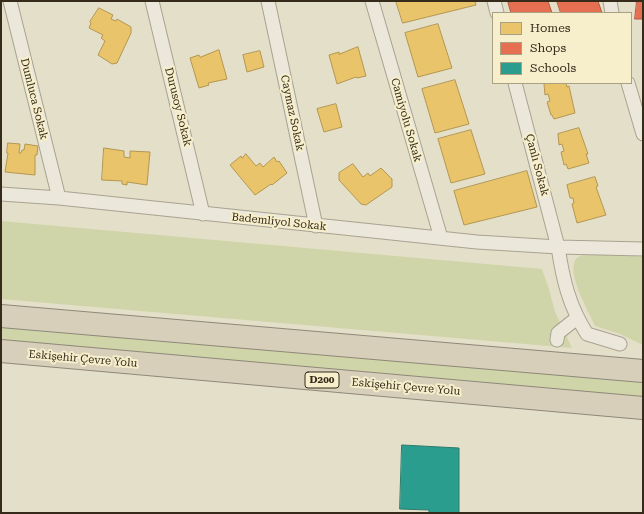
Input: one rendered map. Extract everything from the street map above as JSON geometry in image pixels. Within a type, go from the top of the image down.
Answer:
[{"type":"highway","points":[[1,316],[643,371]]},
{"type":"highway","name":"Eskişehir Çevre Yolu","points":[[1,351],[643,408]]},
{"type":"street","name":"Dumluca Sokak","points":[[10,1],[59,198]]},
{"type":"street","name":"Durusoy Sokak","points":[[152,1],[204,214]]},
{"type":"street","name":"Caymaz Sokak","points":[[268,1],[316,226]]},
{"type":"street","name":"Camiyolu Sokak","points":[[372,1],[441,238]]},
{"type":"street","points":[[494,1],[497,12]]},
{"type":"street","points":[[610,1],[612,12]]},
{"type":"street","name":"Çanlı Sokak","points":[[515,84],[558,247]]},
{"type":"street","points":[[628,84],[643,134]]},
{"type":"street","name":"Bademliyol Sokak","points":[[1,194],[59,198],[477,242],[643,250]]},
{"type":"street","points":[[558,247],[564,283],[577,318],[587,334],[620,344]]},
{"type":"street","points":[[557,340],[558,333],[577,318]]},
{"type":"green space","points":[[1,221],[542,269],[555,312],[572,348],[1,299]]},
{"type":"green space","points":[[595,253],[643,257],[643,345],[620,334],[595,326],[583,301],[573,272],[574,264],[577,258],[583,255]]},
{"type":"green space","points":[[1,327],[643,381],[643,397],[1,341]]},
{"type":"building: Homes","points":[[396,1],[475,1],[476,5],[403,23]]},
{"type":"building: Homes","points":[[99,8],[113,15],[111,19],[116,21],[117,19],[131,27],[131,33],[117,63],[112,64],[98,55],[105,41],[101,38],[103,35],[89,28],[90,22]]},
{"type":"building: Homes","points":[[438,24],[452,68],[418,77],[405,33]]},
{"type":"building: Homes","points":[[358,47],[366,76],[356,77],[337,84],[329,55],[339,52],[339,54]]},
{"type":"building: Homes","points":[[219,50],[227,79],[208,83],[209,85],[199,88],[190,58],[199,55],[200,57]]},
{"type":"building: Homes","points":[[260,51],[264,67],[247,72],[243,55]]},
{"type":"building: Homes","points":[[455,80],[469,124],[435,133],[422,89]]},
{"type":"building: Homes","points":[[544,84],[566,84],[567,87],[569,86],[575,113],[554,119],[551,115],[547,102],[550,101],[548,94],[545,95]]},
{"type":"building: Homes","points":[[336,104],[342,127],[324,132],[317,109]]},
{"type":"building: Homes","points":[[579,128],[588,154],[586,154],[589,163],[568,169],[566,164],[564,165],[561,152],[564,151],[562,144],[559,145],[558,134]]},
{"type":"building: Homes","points":[[471,130],[485,174],[451,183],[438,139]]},
{"type":"building: Homes","points":[[8,143],[20,144],[19,153],[24,150],[25,144],[38,146],[37,155],[35,155],[35,175],[5,172]]},
{"type":"building: Homes","points":[[104,148],[124,151],[124,157],[130,158],[130,151],[150,152],[147,185],[127,182],[127,185],[122,184],[122,181],[102,180]]},
{"type":"building: Homes","points":[[246,154],[256,166],[260,163],[263,167],[274,157],[277,162],[279,161],[287,173],[272,185],[271,184],[255,195],[230,165]]},
{"type":"building: Homes","points":[[353,164],[363,177],[368,173],[370,176],[381,168],[392,179],[392,187],[366,205],[361,204],[339,180],[339,173]]},
{"type":"building: Homes","points":[[527,171],[537,207],[464,225],[454,191]]},
{"type":"building: Homes","points":[[595,177],[598,186],[596,187],[606,215],[577,223],[572,204],[574,203],[573,198],[570,198],[567,185]]},
{"type":"building: Shops","points":[[516,1],[548,1],[552,12],[511,12],[508,3]]},
{"type":"building: Shops","points":[[557,1],[598,1],[602,12],[561,12]]},
{"type":"building: Shops","points":[[637,1],[643,1],[643,19],[635,19]]},
{"type":"building: Schools","points":[[402,445],[459,448],[459,513],[429,513],[429,510],[400,509]]}]
